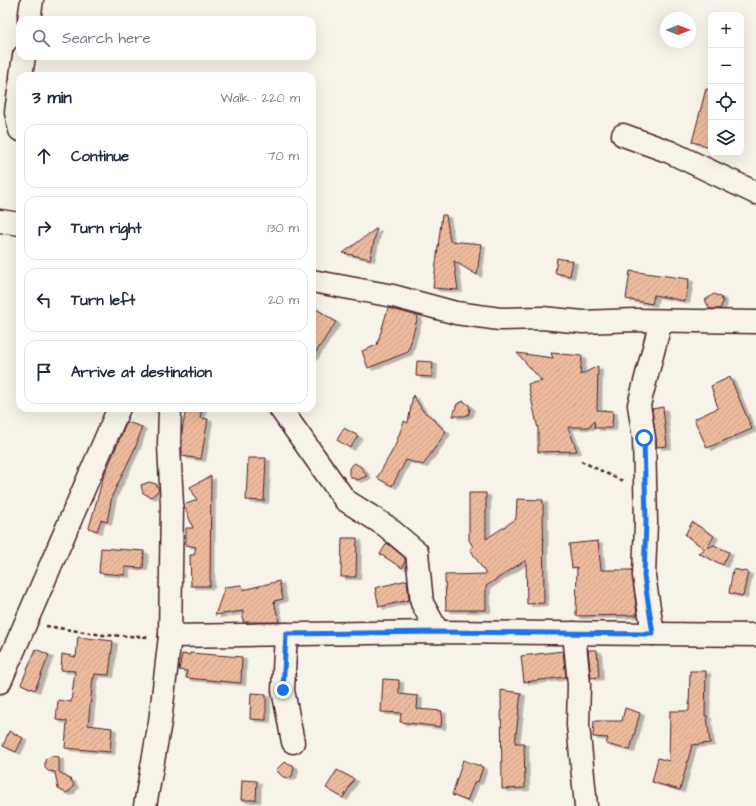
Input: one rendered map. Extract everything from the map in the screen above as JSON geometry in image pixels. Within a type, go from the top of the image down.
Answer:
[{"type":"street","points":[[30,16],[32,0]]},
{"type":"street","points":[[22,72],[23,60]]},
{"type":"street","points":[[623,135],[670,152],[756,193]]},
{"type":"street","points":[[0,221],[16,223]]},
{"type":"street","points":[[316,282],[393,296],[456,313],[500,318],[542,318],[583,322],[756,322]]},
{"type":"street","points":[[653,634],[644,576],[646,522],[644,438],[640,405],[661,321]]},
{"type":"street","points":[[0,682],[117,412]]},
{"type":"street","points":[[145,806],[160,722],[170,636],[172,505],[169,445],[170,412]]},
{"type":"street","points":[[283,412],[345,500],[386,526],[417,552],[422,603],[438,632]]},
{"type":"street","points":[[170,636],[438,632],[756,635]]},
{"type":"street","points":[[574,633],[579,684],[578,724],[586,806]]},
{"type":"street","points":[[286,634],[283,690],[293,742]]},
{"type":"path","points":[[581,461],[620,480],[645,482]]},
{"type":"path","points":[[26,622],[103,635],[170,636]]},
{"type":"building","points":[[706,89],[708,89],[708,146],[692,142]]},
{"type":"building","points":[[442,215],[446,215],[450,241],[481,244],[477,275],[454,261],[458,290],[433,288]]},
{"type":"building","points":[[377,228],[370,259],[343,253]]},
{"type":"building","points":[[557,258],[573,261],[570,276],[555,273]]},
{"type":"building","points":[[630,271],[689,279],[685,301],[654,295],[652,304],[626,299]]},
{"type":"building","points":[[714,294],[721,297],[723,302],[720,309],[710,309],[705,300]]},
{"type":"building","points":[[388,308],[418,316],[408,352],[368,368],[362,351],[377,345]]},
{"type":"building","points":[[316,309],[336,322],[316,352]]},
{"type":"building","points":[[517,353],[553,358],[551,353],[582,356],[580,375],[598,366],[597,410],[613,411],[612,428],[595,428],[594,421],[590,427],[568,427],[577,451],[538,452],[538,429],[528,384],[542,381]]},
{"type":"building","points":[[417,361],[433,362],[432,377],[416,376]]},
{"type":"building","points":[[730,377],[752,429],[707,448],[694,419],[718,408],[711,386]]},
{"type":"building","points":[[413,395],[423,411],[446,432],[423,465],[406,460],[392,486],[377,478],[395,446],[404,421],[408,423]]},
{"type":"building","points":[[464,401],[470,407],[469,414],[464,416],[453,416],[457,404]]},
{"type":"building","points":[[663,407],[667,446],[657,447],[652,409]]},
{"type":"building","points":[[185,412],[201,412],[200,418],[208,419],[201,459],[182,456],[182,432]]},
{"type":"building","points":[[127,422],[142,427],[136,446],[112,496],[107,522],[101,520],[97,531],[89,528],[103,478]]},
{"type":"building","points":[[344,428],[358,436],[350,448],[337,440]]},
{"type":"building","points":[[248,458],[266,458],[264,501],[246,500]]},
{"type":"building","points":[[355,463],[361,467],[367,476],[357,480],[349,476],[349,468]]},
{"type":"building","points":[[211,476],[210,586],[191,586],[190,555],[194,555],[196,547],[186,545],[186,528],[193,528],[184,505],[197,500],[190,487]]},
{"type":"building","points":[[149,482],[156,484],[159,490],[151,497],[143,493],[141,485]]},
{"type":"building","points":[[469,493],[486,493],[486,539],[516,519],[517,499],[543,500],[544,603],[527,604],[526,560],[486,586],[486,610],[446,610],[445,575],[486,574],[470,549],[473,547],[469,540]]},
{"type":"building","points":[[692,522],[714,536],[707,548],[714,545],[729,552],[723,565],[698,553],[705,549],[685,535]]},
{"type":"building","points":[[342,538],[357,538],[356,577],[341,577]]},
{"type":"building","points":[[598,541],[601,570],[632,570],[637,615],[576,616],[577,567],[572,568],[569,544]]},
{"type":"building","points":[[387,543],[405,558],[402,568],[380,554]]},
{"type":"building","points":[[101,548],[144,551],[143,568],[125,567],[125,575],[99,573]]},
{"type":"building","points":[[733,569],[748,572],[743,596],[729,593]]},
{"type":"building","points":[[407,580],[409,600],[379,607],[375,588]]},
{"type":"building","points":[[279,581],[283,599],[274,601],[279,622],[243,622],[243,611],[215,615],[225,587],[241,585],[243,590]]},
{"type":"building","points":[[78,637],[113,641],[109,675],[95,674],[93,678],[88,725],[112,728],[110,752],[65,748],[67,721],[56,720],[58,700],[71,702],[75,671],[61,670],[62,654],[76,657]]},
{"type":"building","points":[[36,649],[49,655],[35,690],[21,684]]},
{"type":"building","points":[[588,650],[597,650],[599,677],[591,678]]},
{"type":"building","points":[[563,651],[566,677],[524,682],[521,656]]},
{"type":"building","points":[[190,653],[242,657],[241,683],[186,678],[187,671],[179,670],[182,654],[189,655]]},
{"type":"building","points":[[690,671],[706,671],[705,716],[707,716],[710,743],[692,745],[680,790],[652,782],[658,758],[669,761],[670,711],[689,711]]},
{"type":"building","points":[[383,679],[399,680],[399,694],[418,696],[417,709],[442,711],[441,727],[400,722],[401,713],[381,712]]},
{"type":"building","points":[[501,690],[521,693],[515,743],[524,743],[525,788],[502,789]]},
{"type":"building","points":[[251,693],[266,694],[266,720],[250,719]]},
{"type":"building","points":[[625,708],[640,713],[630,750],[606,744],[608,738],[593,737],[594,721],[622,721]]},
{"type":"building","points":[[9,731],[23,738],[16,752],[3,746]]},
{"type":"building","points":[[51,756],[59,757],[59,772],[71,780],[74,785],[70,791],[66,793],[58,789],[55,772],[48,771],[45,768],[45,760]]},
{"type":"building","points":[[463,760],[483,767],[478,782],[475,781],[467,801],[452,795]]},
{"type":"building","points":[[284,762],[293,765],[294,768],[292,776],[288,778],[283,777],[276,770]]},
{"type":"building","points":[[337,770],[354,779],[343,798],[326,788]]},
{"type":"building","points":[[242,780],[257,781],[256,800],[241,800]]},
{"type":"route","points":[[283,690],[286,634],[438,632],[653,634],[648,610],[644,576],[646,522],[644,438]]}]
